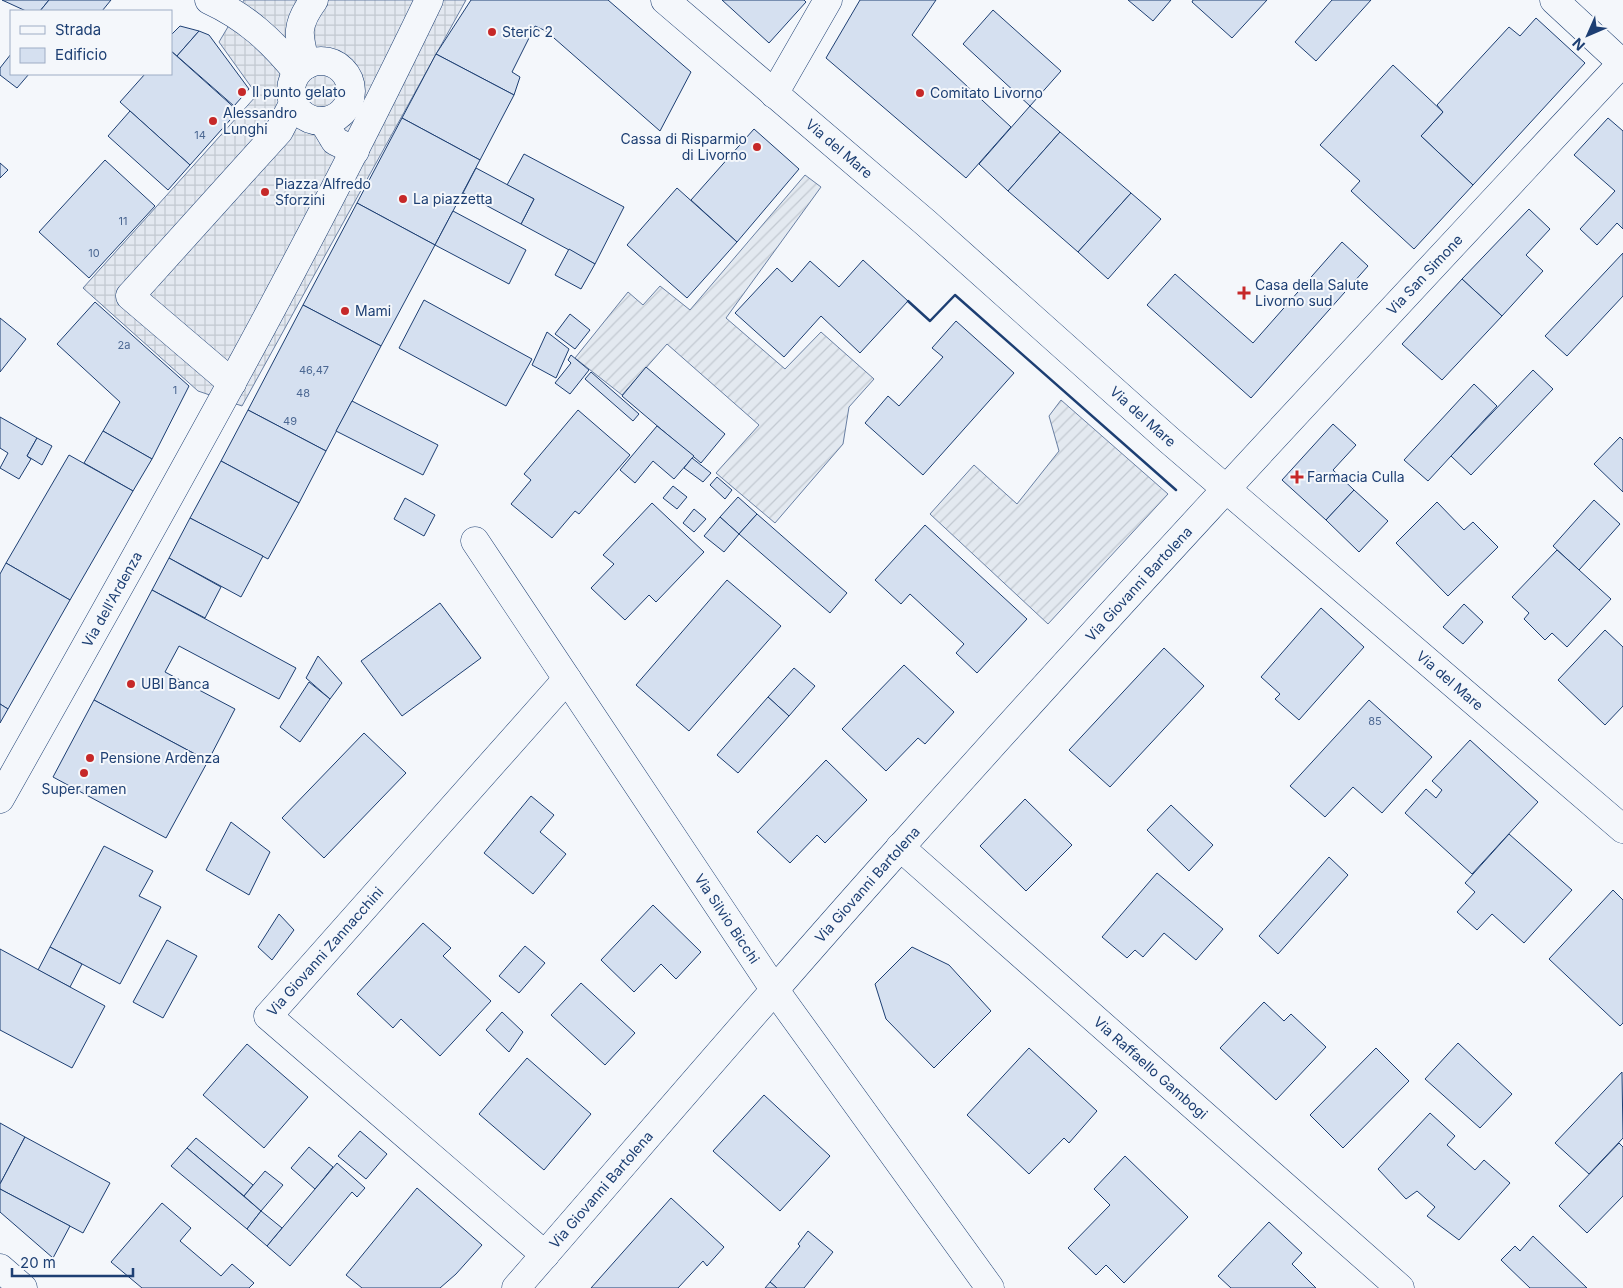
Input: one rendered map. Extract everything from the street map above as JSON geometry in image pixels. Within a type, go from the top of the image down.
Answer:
[{"type":"street","points":[[209,0],[235,12],[302,68]]},
{"type":"street","points":[[302,68],[298,34],[302,16],[314,0]]},
{"type":"street","points":[[293,104],[306,117],[323,121],[340,114],[350,98],[351,89],[343,70],[335,64],[315,61],[302,68],[291,88],[293,104],[279,130],[130,296],[228,391],[355,151],[429,0]]},
{"type":"street","name":"Via del Mare","points":[[664,0],[926,223],[1227,488],[1623,830]]},
{"type":"street","points":[[774,94],[828,0]]},
{"type":"street","points":[[1554,0],[1623,63]]},
{"type":"street","name":"Via San Simone","points":[[1227,488],[1623,63]]},
{"type":"street","points":[[351,89],[367,94],[384,93]]},
{"type":"street","points":[[323,121],[335,142],[355,151]]},
{"type":"street","name":"Via dell'Ardenza","points":[[0,799],[228,391]]},
{"type":"street","name":"Via Giovanni Bartolena","points":[[516,1288],[774,989],[900,847],[1227,488]]},
{"type":"street","name":"Via Silvio Bicchi","points":[[475,541],[774,989],[990,1288]]},
{"type":"street","name":"Via Giovanni Zannacchini","points":[[545,1255],[268,1016],[567,679]]},
{"type":"street","name":"Via Raffaello Gambogi","points":[[900,847],[1400,1288]]},
{"type":"street","points":[[0,1268],[23,1288]]},
{"type":"shaded area","name":"Piazza Alfredo Sforzini","points":[[244,0],[466,0],[242,406],[198,391],[83,288],[257,95],[219,42]]},
{"type":"shaded area","points":[[805,175],[821,187],[726,318],[785,369],[821,332],[874,379],[849,407],[843,444],[775,523],[716,473],[759,425],[667,344],[622,395],[575,358],[628,292],[643,305],[660,286],[690,310]]},
{"type":"shaded area","points":[[1061,400],[1168,494],[1048,624],[930,514],[974,465],[1017,504],[1059,451],[1049,416]]},
{"type":"building","points":[[2,0],[49,0],[41,10],[24,10]]},
{"type":"building","points":[[49,0],[111,0],[103,10],[41,10]]},
{"type":"building","points":[[471,0],[608,0],[691,72],[660,131],[546,31],[535,26],[512,72],[520,77],[514,95],[436,54]]},
{"type":"building","points":[[722,0],[804,0],[806,2],[769,43]]},
{"type":"building","name":"Comitato Livorno","points":[[860,0],[936,0],[912,35],[1011,127],[966,178],[826,58]]},
{"type":"building","points":[[1128,0],[1171,0],[1153,21]]},
{"type":"building","points":[[1193,0],[1267,0],[1232,38],[1192,2]]},
{"type":"building","points":[[1332,0],[1371,0],[1316,61],[1295,42]]},
{"type":"building","points":[[993,10],[1061,71],[1030,106],[963,44]]},
{"type":"building","points":[[1536,18],[1585,63],[1473,185],[1421,136],[1443,112],[1437,105],[1509,27],[1520,36]]},
{"type":"building","points":[[180,26],[199,31],[177,56],[172,52],[172,34]]},
{"type":"building","points":[[199,31],[209,35],[249,89],[234,106],[177,56]]},
{"type":"building","points":[[172,52],[238,111],[190,165],[120,102],[144,75],[172,75]]},
{"type":"building","points":[[436,54],[514,95],[480,160],[402,118]]},
{"type":"building","points":[[10,55],[10,75],[28,75],[17,88],[0,75],[0,68]]},
{"type":"building","points":[[1393,65],[1443,112],[1421,136],[1473,185],[1414,249],[1351,191],[1360,181],[1320,145]]},
{"type":"building","points":[[1030,106],[1060,132],[1008,191],[979,164]]},
{"type":"building","points":[[130,111],[190,165],[168,190],[108,136]]},
{"type":"building","points":[[402,118],[480,160],[435,245],[357,203]]},
{"type":"building","points":[[1608,118],[1623,131],[1623,229],[1617,223],[1597,245],[1580,229],[1615,191],[1574,155]]},
{"type":"building","points":[[754,129],[799,169],[737,242],[691,200]]},
{"type":"building","points":[[1060,132],[1131,193],[1078,252],[1008,191]]},
{"type":"building","points":[[524,154],[624,207],[595,264],[521,224],[534,199],[507,185]]},
{"type":"building","points":[[105,160],[155,206],[89,278],[39,232]]},
{"type":"building","points":[[0,163],[8,170],[0,178]]},
{"type":"building","points":[[476,168],[534,199],[521,224],[463,193]]},
{"type":"building","points":[[677,188],[737,242],[687,298],[627,245]]},
{"type":"building","points":[[1131,193],[1161,219],[1108,279],[1078,252]]},
{"type":"building","points":[[357,203],[435,245],[381,346],[303,305]]},
{"type":"building","points":[[1529,209],[1550,229],[1526,255],[1543,271],[1502,316],[1462,279]]},
{"type":"building","points":[[453,211],[526,250],[509,284],[435,245]]},
{"type":"building","points":[[1342,242],[1368,266],[1251,398],[1147,305],[1175,274],[1253,343]]},
{"type":"building","points":[[569,249],[595,264],[581,289],[555,275]]},
{"type":"building","points":[[1623,253],[1623,296],[1567,356],[1545,336]]},
{"type":"building","points":[[863,260],[908,301],[860,353],[821,316],[784,357],[735,313],[777,268],[792,282],[810,261],[839,287]]},
{"type":"building","points":[[1462,279],[1502,316],[1442,380],[1402,344]]},
{"type":"building","points":[[424,300],[532,359],[506,406],[399,348]]},
{"type":"building","points":[[95,302],[189,386],[152,459],[103,431],[120,402],[57,344]]},
{"type":"building","points":[[303,305],[381,346],[326,451],[248,410]]},
{"type":"building","points":[[570,314],[590,330],[575,349],[555,334]]},
{"type":"building","points":[[0,318],[26,339],[0,372]]},
{"type":"building","points":[[956,321],[1014,373],[923,475],[865,423],[888,396],[899,406],[943,357],[932,348]]},
{"type":"building","points":[[547,332],[569,349],[556,378],[532,365]]},
{"type":"building","points":[[571,355],[589,370],[570,394],[555,383],[571,363],[568,360]]},
{"type":"building","points":[[646,367],[725,434],[701,463],[622,396]]},
{"type":"building","points":[[1533,370],[1553,389],[1471,475],[1451,456]]},
{"type":"building","points":[[591,372],[639,414],[633,421],[585,379]]},
{"type":"building","points":[[1474,384],[1497,406],[1428,481],[1404,460]]},
{"type":"building","points":[[352,401],[438,445],[423,475],[336,431]]},
{"type":"building","points":[[248,410],[326,451],[299,503],[221,461]]},
{"type":"building","points":[[578,410],[630,455],[579,514],[575,511],[552,538],[511,504],[531,480],[524,474]]},
{"type":"building","points":[[0,417],[37,438],[27,456],[31,459],[19,479],[0,468],[8,453],[0,448]]},
{"type":"building","points":[[1333,424],[1356,445],[1333,470],[1354,490],[1326,520],[1282,480]]},
{"type":"building","points":[[657,426],[694,456],[674,479],[653,461],[635,483],[620,470]]},
{"type":"building","points":[[103,431],[152,459],[133,491],[84,463]]},
{"type":"building","points":[[1620,437],[1623,440],[1623,492],[1594,464]]},
{"type":"building","points":[[37,438],[52,446],[42,465],[27,456]]},
{"type":"building","points":[[69,455],[133,491],[70,600],[6,563]]},
{"type":"building","points":[[692,458],[711,473],[703,482],[684,468]]},
{"type":"building","points":[[221,461],[299,503],[268,559],[190,518]]},
{"type":"building","points":[[717,477],[732,490],[725,499],[710,485]]},
{"type":"building","points":[[673,486],[687,497],[677,509],[663,498]]},
{"type":"building","points":[[1354,490],[1388,521],[1359,552],[1326,520]]},
{"type":"building","points":[[738,497],[757,514],[739,534],[720,517]]},
{"type":"building","points":[[405,498],[435,515],[424,536],[394,519]]},
{"type":"building","points":[[1594,500],[1620,524],[1579,570],[1553,546]]},
{"type":"building","points":[[1437,502],[1464,530],[1473,522],[1498,547],[1448,596],[1396,543]]},
{"type":"building","points":[[652,503],[704,552],[656,602],[649,595],[625,620],[591,588],[614,564],[603,555]]},
{"type":"building","points":[[694,509],[706,519],[694,532],[683,523]]},
{"type":"building","points":[[757,514],[847,593],[830,613],[739,534]]},
{"type":"building","points":[[720,517],[739,534],[724,552],[704,536]]},
{"type":"building","points":[[190,518],[263,556],[241,597],[169,558]]},
{"type":"building","points":[[925,525],[1027,619],[977,673],[956,653],[964,644],[910,594],[901,604],[875,580]]},
{"type":"building","points":[[1557,550],[1611,599],[1567,647],[1552,633],[1545,640],[1524,619],[1529,613],[1512,597]]},
{"type":"building","points":[[169,558],[221,587],[205,618],[152,590]]},
{"type":"building","points":[[6,563],[70,600],[8,709],[0,704],[0,574]]},
{"type":"building","points":[[727,580],[781,626],[689,731],[636,685]]},
{"type":"building","points":[[152,590],[296,668],[279,699],[179,646],[165,672],[235,709],[208,761],[94,700]]},
{"type":"building","points":[[440,603],[481,658],[402,716],[361,661]]},
{"type":"building","points":[[1464,604],[1483,622],[1463,644],[1443,627]]},
{"type":"building","points":[[1321,608],[1364,647],[1299,720],[1275,699],[1280,694],[1261,677]]},
{"type":"building","points":[[1605,630],[1623,647],[1623,706],[1605,725],[1558,680]]},
{"type":"building","points":[[1164,648],[1204,686],[1110,787],[1069,750]]},
{"type":"building","points":[[318,656],[342,683],[330,699],[306,678]]},
{"type":"building","points":[[904,665],[954,712],[925,744],[918,738],[886,771],[842,729]]},
{"type":"building","points":[[794,668],[815,686],[789,716],[768,697]]},
{"type":"building","points":[[309,682],[330,699],[300,742],[280,727]]},
{"type":"building","points":[[768,697],[789,716],[738,773],[717,755]]},
{"type":"building","points":[[94,700],[208,761],[166,838],[53,777]]},
{"type":"building","points":[[1369,700],[1432,757],[1382,813],[1353,787],[1325,817],[1290,786]]},
{"type":"building","points":[[0,704],[8,709],[0,723]]},
{"type":"building","points":[[364,733],[406,773],[324,858],[282,818]]},
{"type":"building","points":[[1470,740],[1538,802],[1472,874],[1405,813],[1426,789],[1436,798],[1442,790],[1432,781]]},
{"type":"building","points":[[826,760],[867,800],[825,843],[817,835],[790,863],[757,832]]},
{"type":"building","points":[[531,796],[554,815],[540,832],[566,854],[533,894],[484,853]]},
{"type":"building","points":[[1025,799],[1072,845],[1026,891],[980,846]]},
{"type":"building","points":[[1171,805],[1213,845],[1189,871],[1147,830]]},
{"type":"building","points":[[231,822],[270,852],[249,895],[206,870]]},
{"type":"building","points":[[1509,834],[1572,890],[1524,943],[1492,914],[1477,930],[1457,912],[1475,892],[1465,883]]},
{"type":"building","points":[[104,846],[153,871],[139,896],[161,907],[120,984],[50,947]]},
{"type":"building","points":[[1329,857],[1348,875],[1278,954],[1259,936]]},
{"type":"building","points":[[1157,873],[1223,929],[1196,960],[1164,933],[1143,957],[1135,950],[1127,958],[1102,937]]},
{"type":"building","points":[[1613,890],[1623,900],[1623,1023],[1620,1026],[1549,959]]},
{"type":"building","points":[[653,905],[701,952],[676,979],[661,964],[634,992],[601,960]]},
{"type":"building","points":[[279,914],[294,930],[272,960],[258,947]]},
{"type":"building","points":[[423,923],[451,948],[443,956],[491,1001],[440,1056],[401,1019],[393,1028],[357,994]]},
{"type":"building","points":[[167,940],[197,956],[163,1018],[133,1002]]},
{"type":"building","points":[[525,946],[545,963],[519,993],[499,976]]},
{"type":"building","points":[[50,947],[82,964],[70,987],[38,970]]},
{"type":"building","points":[[912,947],[949,965],[991,1011],[934,1068],[886,1019],[875,984]]},
{"type":"building","points":[[0,949],[105,1006],[72,1068],[0,1030]]},
{"type":"building","points":[[581,983],[635,1033],[605,1065],[551,1015]]},
{"type":"building","points":[[1264,1002],[1284,1021],[1291,1014],[1326,1047],[1276,1100],[1220,1048]]},
{"type":"building","points":[[502,1012],[523,1032],[509,1052],[486,1030]]},
{"type":"building","points":[[1458,1043],[1512,1094],[1480,1128],[1425,1079]]},
{"type":"building","points":[[247,1044],[308,1097],[264,1148],[203,1095]]},
{"type":"building","points":[[1029,1048],[1097,1111],[1069,1143],[1064,1138],[1029,1174],[967,1115]]},
{"type":"building","points":[[1376,1048],[1409,1081],[1343,1148],[1310,1115]]},
{"type":"building","points":[[527,1058],[591,1114],[544,1170],[479,1114]]},
{"type":"building","points":[[1622,1072],[1623,1138],[1589,1174],[1555,1143]]},
{"type":"building","points":[[764,1095],[830,1156],[780,1211],[713,1151]]},
{"type":"building","points":[[1430,1113],[1455,1136],[1447,1145],[1475,1170],[1484,1160],[1510,1183],[1459,1240],[1427,1216],[1435,1207],[1417,1191],[1406,1199],[1378,1169]]},
{"type":"building","points":[[0,1123],[25,1137],[0,1184]]},
{"type":"building","points":[[360,1131],[387,1154],[366,1179],[338,1156]]},
{"type":"building","points":[[25,1137],[110,1183],[83,1233],[0,1189],[0,1184]]},
{"type":"building","points":[[196,1138],[253,1185],[244,1196],[187,1148]]},
{"type":"building","points":[[1619,1143],[1623,1147],[1623,1196],[1587,1233],[1559,1206]]},
{"type":"building","points":[[309,1147],[333,1167],[315,1189],[291,1168]]},
{"type":"building","points":[[187,1148],[261,1211],[247,1229],[171,1166]]},
{"type":"building","points":[[1125,1156],[1188,1217],[1124,1283],[1106,1265],[1096,1275],[1068,1248],[1110,1205],[1094,1189]]},
{"type":"building","points":[[337,1163],[365,1188],[357,1197],[352,1192],[290,1266],[267,1246]]},
{"type":"building","points":[[265,1171],[283,1185],[261,1211],[244,1196]]},
{"type":"building","points":[[417,1188],[482,1245],[456,1274],[440,1288],[362,1288],[346,1275]]},
{"type":"building","points":[[0,1189],[70,1226],[53,1258],[0,1212]]},
{"type":"building","points":[[671,1198],[724,1247],[707,1266],[703,1261],[678,1288],[591,1288]]},
{"type":"building","points":[[162,1203],[191,1228],[180,1241],[221,1276],[232,1264],[254,1283],[249,1288],[142,1288],[111,1262]]},
{"type":"building","points":[[261,1211],[282,1228],[267,1246],[247,1229]]},
{"type":"building","points":[[1269,1222],[1302,1253],[1292,1264],[1316,1288],[1231,1288],[1218,1276]]},
{"type":"building","points":[[808,1231],[833,1252],[804,1288],[777,1288],[770,1282],[800,1246],[798,1244]]},
{"type":"building","points":[[1533,1236],[1587,1288],[1530,1288],[1501,1260],[1515,1246],[1520,1251]]},
{"type":"building","points":[[770,1282],[777,1288],[765,1288]]},
{"type":"wall","points":[[908,301],[930,321],[955,295],[1176,490]]},
{"type":"place","name":"Steric 2","points":[[492,32]]},
{"type":"place","name":"Il punto gelato","points":[[242,92]]},
{"type":"place","name":"Comitato Livorno","points":[[920,93]]},
{"type":"place","name":"Alessandro Lunghi","points":[[213,121]]},
{"type":"place","name":"Cassa di Risparmio di Livorno","points":[[757,147]]},
{"type":"place","name":"Piazza Alfredo Sforzini","points":[[265,192]]},
{"type":"place","name":"La piazzetta","points":[[403,199]]},
{"type":"place","name":"Casa della Salute Livorno sud","points":[[1244,293]]},
{"type":"place","name":"Mami","points":[[345,311]]},
{"type":"place","name":"Farmacia Culla","points":[[1297,477]]},
{"type":"place","name":"UBI Banca","points":[[131,684]]},
{"type":"place","name":"Pensione Ardenza","points":[[90,758]]},
{"type":"place","name":"Super ramen","points":[[84,773]]}]
